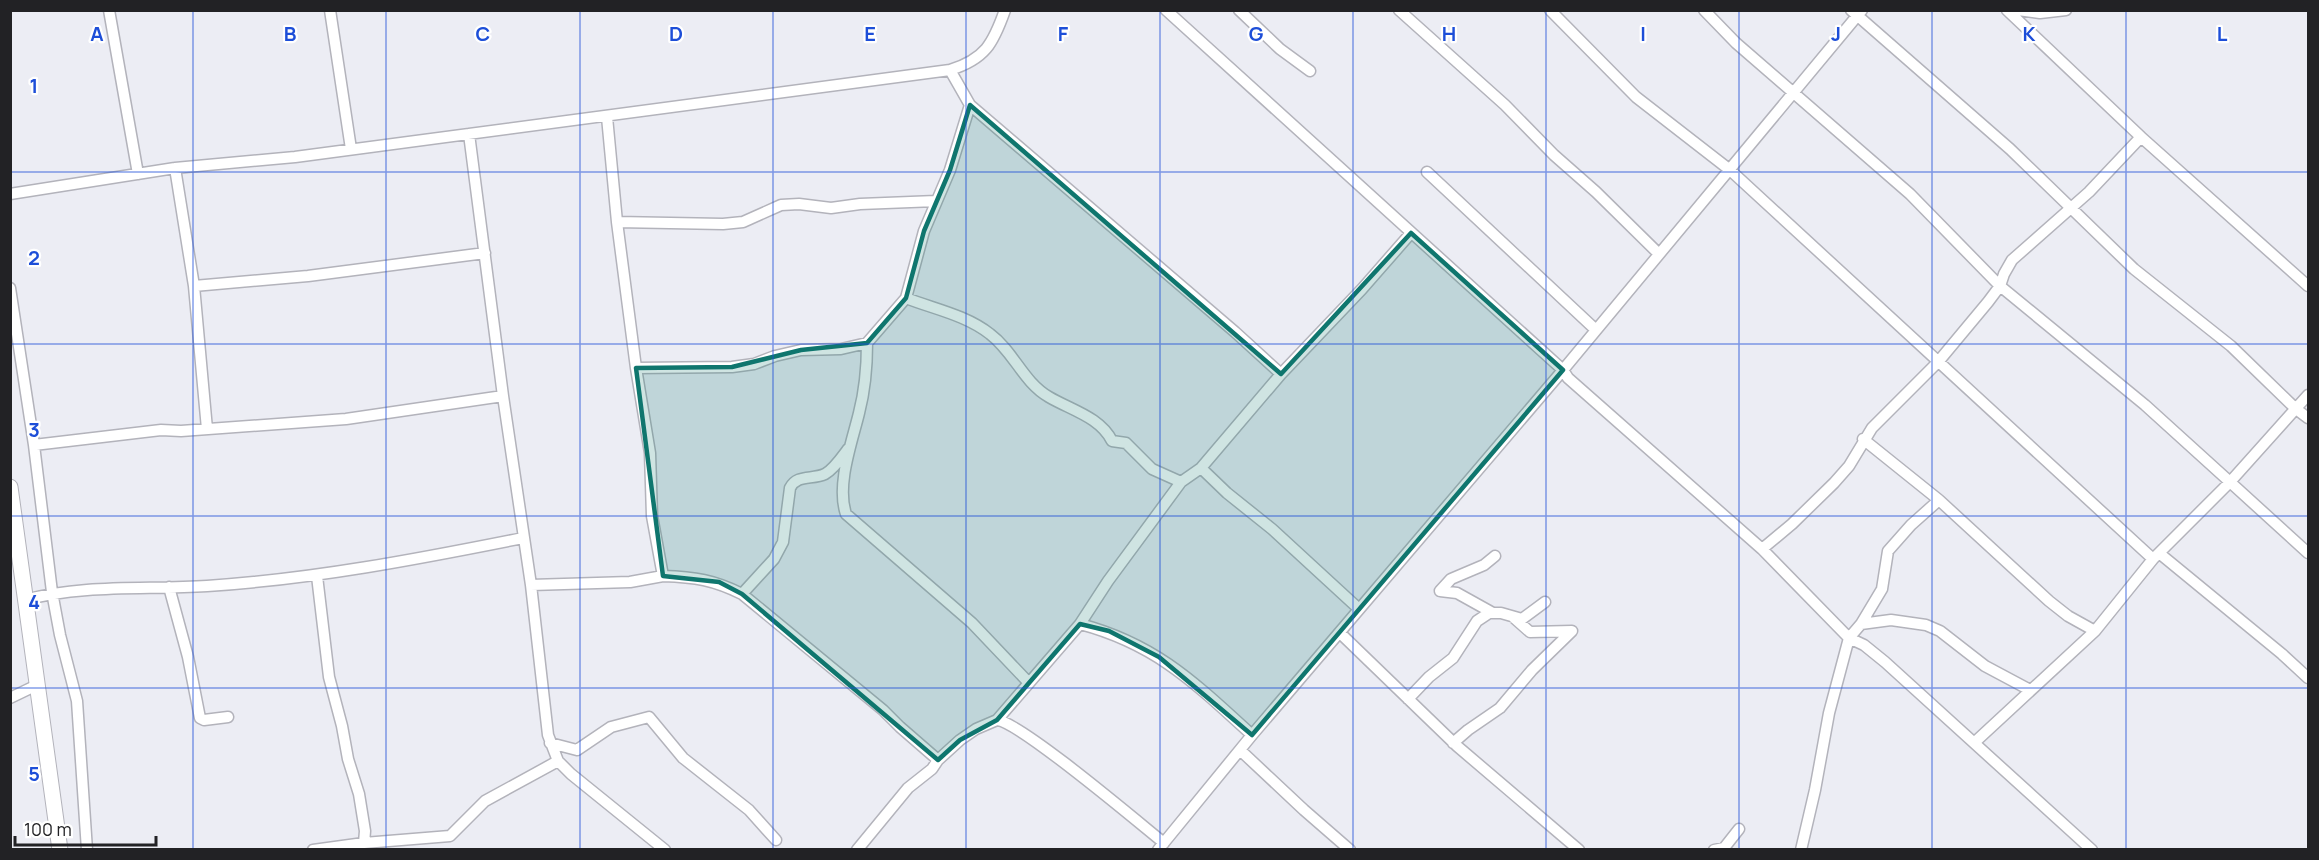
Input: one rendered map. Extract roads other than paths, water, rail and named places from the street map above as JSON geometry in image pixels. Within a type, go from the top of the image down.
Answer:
[{"type":"highway","points":[[10,486],[60,849]]},
{"type":"street","points":[[109,10],[138,174]]},
{"type":"street","points":[[330,10],[351,149]]},
{"type":"street","points":[[10,194],[176,168],[295,157],[950,70],[967,65],[981,56],[1000,25],[1005,10]]},
{"type":"street","points":[[1166,10],[1563,370],[1568,378],[1762,549],[1849,638],[1864,645],[1884,662],[2092,849]]},
{"type":"street","points":[[1239,10],[1280,49],[1310,72]]},
{"type":"street","points":[[1399,10],[1505,105],[1554,155],[1596,192],[1659,254]]},
{"type":"street","points":[[1550,10],[1636,97],[1730,170],[1938,362],[2156,556],[2282,654],[2308,678]]},
{"type":"street","points":[[1704,10],[1736,43],[1910,194],[2000,286],[2145,405],[2308,553]]},
{"type":"street","points":[[2007,10],[2141,137],[2308,286]]},
{"type":"street","points":[[2018,10],[2040,13],[2066,10]]},
{"type":"street","points":[[1001,718],[1044,749],[1161,846],[1252,735],[1563,370],[1802,84],[1856,12],[1994,134],[2151,284],[2231,346],[2308,418]]},
{"type":"street","points":[[950,70],[970,105],[1281,374]]},
{"type":"street","points":[[636,368],[732,367],[754,364],[801,350],[841,349],[867,343],[906,298],[918,250],[950,170],[970,105]]},
{"type":"street","points":[[607,117],[617,222],[636,368],[650,453],[652,516],[663,576]]},
{"type":"street","points":[[469,134],[503,396],[531,585],[550,743],[558,761],[571,774],[665,849]]},
{"type":"street","points":[[1762,549],[1792,524],[1849,466],[1863,439],[1872,428],[1938,362],[2000,286],[2012,260],[2089,192],[2141,137]]},
{"type":"street","points":[[176,168],[194,286],[207,429]]},
{"type":"street","points":[[1427,172],[1596,330]]},
{"type":"street","points":[[617,222],[723,224],[743,222],[781,205],[799,204],[831,208],[860,204],[936,201]]},
{"type":"street","points":[[857,849],[908,788],[932,769],[938,760],[976,729],[1001,718],[1080,624],[1108,581],[1181,482],[1201,468],[1281,374],[1412,233]]},
{"type":"street","points":[[194,286],[308,276],[485,253]]},
{"type":"street","points":[[10,288],[34,446],[52,592],[60,635],[74,680],[77,701],[87,849]]},
{"type":"street","points":[[906,298],[954,314],[991,334],[1030,381],[1049,397],[1076,409],[1108,433],[1112,441],[1126,443],[1152,469],[1181,482]]},
{"type":"street","points":[[867,343],[865,383],[850,446],[844,491],[846,514],[972,623],[1029,683]]},
{"type":"street","points":[[34,446],[148,431],[336,420],[503,396]]},
{"type":"street","points":[[1975,742],[2095,631],[2156,556],[2230,482],[2308,396]]},
{"type":"street","points":[[1872,428],[1878,450]]},
{"type":"street","points":[[1863,439],[1939,500],[2049,601],[2068,616],[2095,631]]},
{"type":"street","points":[[742,594],[774,559],[783,542],[790,488],[793,482],[800,478],[824,475],[850,446]]},
{"type":"street","points":[[1201,468],[1359,609]]},
{"type":"street","points":[[1803,847],[1829,713],[1849,638],[1861,624],[1882,589],[1887,551],[1939,500]]},
{"type":"street","points":[[25,600],[52,592],[206,586],[317,576],[523,538]]},
{"type":"street","points":[[1493,613],[1457,593],[1440,591],[1451,579],[1484,566],[1496,556]]},
{"type":"street","points":[[317,576],[329,677],[361,805],[365,831],[364,846]]},
{"type":"street","points":[[531,585],[630,582],[663,576],[696,577],[719,582],[742,594],[883,710],[938,760]]},
{"type":"street","points":[[169,587],[188,657],[200,718],[204,720],[228,717]]},
{"type":"street","points":[[1408,699],[1429,677],[1453,658],[1477,621],[1489,613],[1522,619],[1545,602]]},
{"type":"street","points":[[1453,743],[1468,729],[1500,708],[1532,670],[1572,631],[1530,632],[1513,616]]},
{"type":"street","points":[[1861,624],[1892,620],[1926,625],[1940,631],[1985,666],[2030,690]]},
{"type":"street","points":[[1080,624],[1134,642],[1159,657],[1186,677],[1252,735]]},
{"type":"street","points":[[1340,633],[1453,743],[1580,849]]},
{"type":"street","points":[[10,698],[37,685]]},
{"type":"street","points":[[550,743],[578,750],[611,727],[649,717],[683,758],[749,810],[776,840]]},
{"type":"street","points":[[1240,750],[1350,849]]},
{"type":"street","points":[[313,849],[364,846],[450,836],[485,801],[558,761]]},
{"type":"street","points":[[1714,849],[1724,848],[1739,829]]}]
